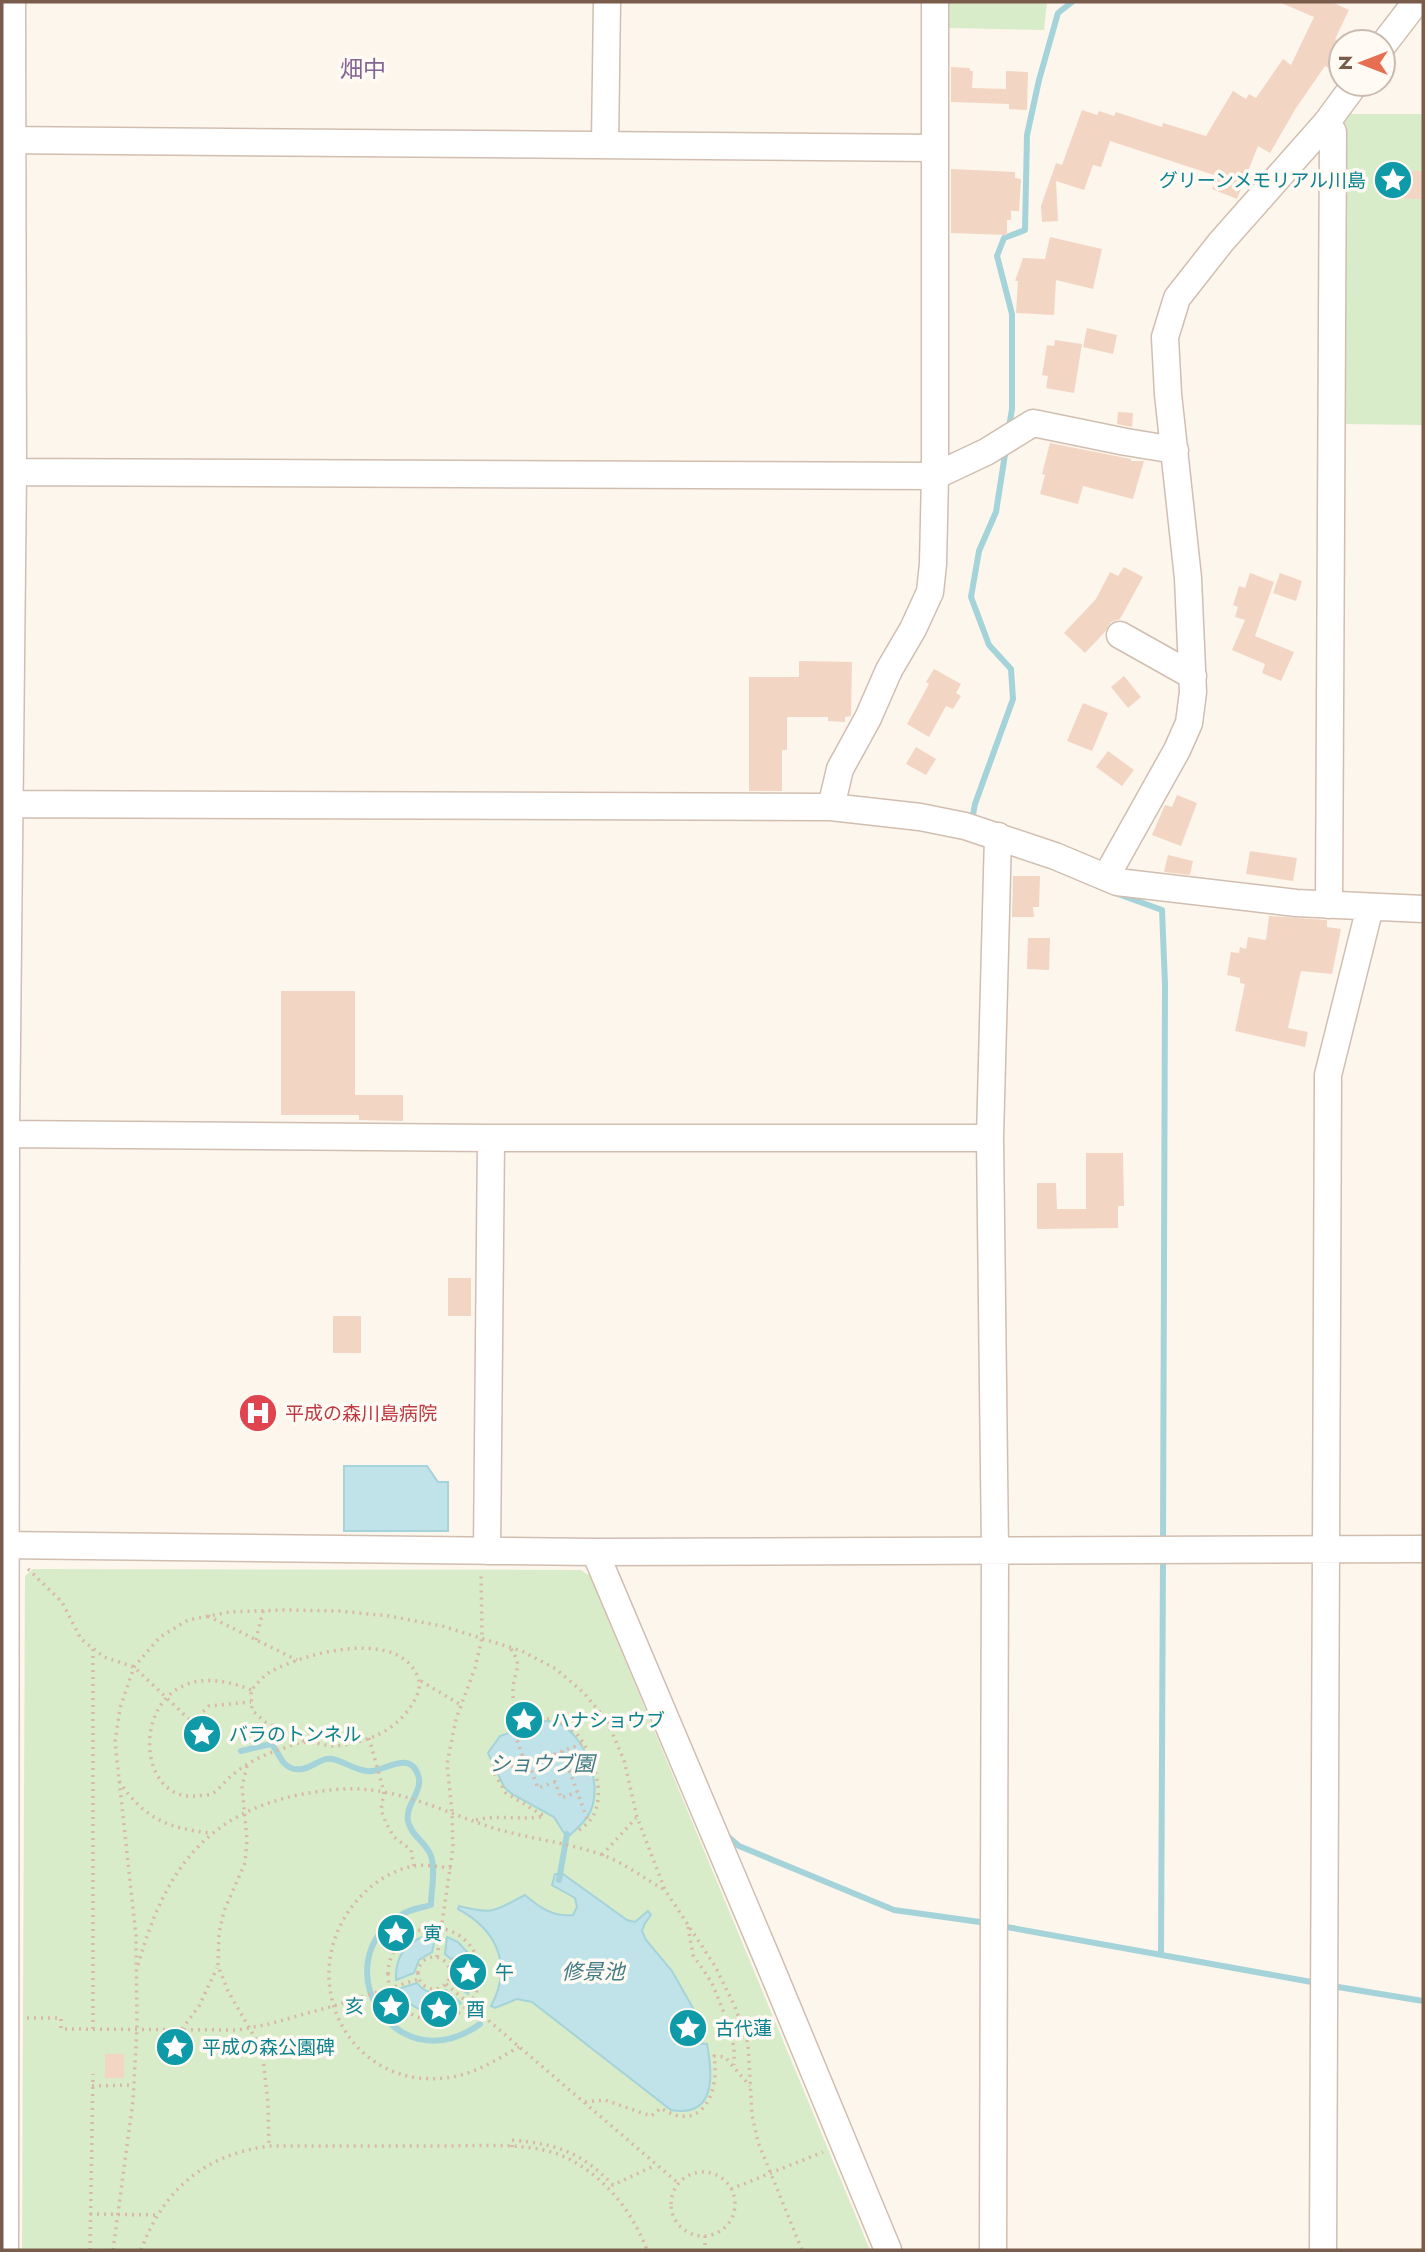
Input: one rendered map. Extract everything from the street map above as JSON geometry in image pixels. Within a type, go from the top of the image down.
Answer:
[{"type":"street","points":[[5,2250],[7,140],[12,2]]},
{"type":"street","points":[[605,144],[607,2]]},
{"type":"street","points":[[831,807],[840,769],[930,592],[935,476],[934,2]]},
{"type":"street","points":[[1396,28],[1416,2]]},
{"type":"street","points":[[1106,877],[1177,750],[1189,723],[1193,676],[1188,578],[1165,337],[1177,298],[1247,211],[1327,122],[1345,98]]},
{"type":"street","points":[[1327,122],[1333,132],[1329,905]]},
{"type":"street","points":[[7,140],[933,148]]},
{"type":"street","points":[[7,472],[935,476],[986,452],[1033,423],[1174,450]]},
{"type":"street","points":[[1120,635],[1193,676]]},
{"type":"street","points":[[6,804],[831,807],[931,819],[965,826],[1129,884],[1329,905],[1423,909]]},
{"type":"street","points":[[993,2250],[995,1550],[990,1138],[998,836]]},
{"type":"street","points":[[1323,2250],[1328,1075],[1370,907]]},
{"type":"street","points":[[4,1134],[990,1138]]},
{"type":"street","points":[[484,1558],[491,1138]]},
{"type":"street","points":[[4,1545],[484,1558],[595,1552],[1423,1549]]},
{"type":"street","points":[[595,1552],[775,1975],[888,2250]]},
{"type":"path","points":[[437,1957],[451,1868],[452,1812],[447,1764],[461,1705],[475,1668],[482,1638],[481,1586],[484,1558]]},
{"type":"path","points":[[28,1569],[62,1602],[81,1639],[104,1657],[134,1667],[192,1722],[209,1706],[251,1702]]},
{"type":"path","points":[[256,1640],[263,1611]]},
{"type":"path","points":[[113,2250],[134,2085],[137,2029],[131,1876],[115,1742],[118,1720],[134,1667],[160,1637],[188,1620],[230,1612],[263,1611],[339,1611],[388,1616],[442,1626],[522,1651],[556,1669],[584,1693],[607,1721],[624,1760],[637,1817],[665,1891],[715,1966],[735,2007],[748,2043],[752,2115],[758,2143],[802,2250]]},
{"type":"path","points":[[208,1616],[297,1660]]},
{"type":"path","points":[[510,1647],[518,1659],[513,1700],[518,1728]]},
{"type":"path","points":[[420,1681],[418,1696],[408,1711],[390,1727],[369,1738],[333,1746],[306,1742],[265,1722],[252,1710],[251,1690],[268,1673],[297,1660],[334,1651],[362,1648],[391,1651],[411,1664],[420,1681],[461,1705]]},
{"type":"path","points":[[93,1650],[93,2029]]},
{"type":"path","points":[[251,1690],[224,1680],[200,1679],[182,1686],[167,1697],[151,1721],[148,1742],[151,1762],[160,1781],[176,1793],[189,1797],[211,1794],[247,1763],[306,1742]]},
{"type":"path","points":[[577,1792],[562,1798],[555,1782],[538,1788],[513,1730],[539,1720],[554,1720],[569,1727],[584,1743],[595,1770],[599,1794],[589,1823],[579,1830]]},
{"type":"path","points":[[369,1738],[384,1792],[382,1810],[386,1823],[394,1837],[411,1850],[414,1866]]},
{"type":"path","points":[[474,1820],[495,1815],[544,1815],[506,1793],[494,1773],[584,1743]]},
{"type":"path","points":[[562,1751],[589,1823]]},
{"type":"path","points":[[247,1763],[242,1786],[247,1840],[245,1863],[224,1911],[219,1933],[218,1966],[228,1991],[262,2050],[269,2146]]},
{"type":"path","points":[[118,1780],[140,1806],[169,1826],[211,1833]]},
{"type":"path","points":[[136,1971],[158,1902],[180,1869],[211,1833],[245,1811],[284,1798],[324,1790],[368,1789],[384,1792],[602,1855],[665,1891]]},
{"type":"path","points":[[602,1855],[637,1817]]},
{"type":"path","points":[[451,1868],[414,1866],[386,1877],[369,1888],[342,1919],[335,1934],[327,1967],[333,2006],[348,2036],[366,2055],[409,2077],[434,2079],[457,2076],[481,2068],[519,2047]]},
{"type":"path","points":[[687,1925],[693,1955],[712,1983],[729,2025],[734,2048],[734,2065]]},
{"type":"path","points":[[427,1927],[443,1928],[458,1934],[471,1945],[479,1960],[481,1975],[478,1990],[470,2004],[458,2014],[443,2020],[426,2020],[411,2014],[398,2004],[390,1990],[387,1973],[390,1957],[399,1943],[411,1933],[427,1927]]},
{"type":"path","points":[[437,1957],[443,1959],[450,1974],[441,1988],[428,1988],[419,1979],[419,1968],[422,1962],[437,1957]]},
{"type":"path","points":[[449,1968],[479,1960]]},
{"type":"path","points":[[182,2029],[199,2006],[218,1966]]},
{"type":"path","points":[[20,2018],[61,2018],[61,2029],[238,2030],[390,1990],[419,1979]]},
{"type":"path","points":[[446,1984],[678,2183]]},
{"type":"path","points":[[584,2102],[605,2100],[650,2116],[661,2108],[677,2116],[698,2113],[712,2097],[716,2066],[714,2056],[725,2057],[751,2088]]},
{"type":"path","points":[[90,2250],[93,2074]]},
{"type":"path","points":[[92,2086],[134,2085]]},
{"type":"path","points":[[513,2147],[512,2140],[539,2142],[562,2148],[596,2168],[613,2185],[656,2165]]},
{"type":"path","points":[[141,2250],[157,2215],[173,2194],[201,2169],[224,2157],[269,2146],[513,2147],[547,2151],[572,2160],[595,2176],[635,2221],[647,2250]]},
{"type":"path","points":[[731,2189],[832,2148]]},
{"type":"path","points":[[702,2172],[713,2173],[724,2180],[731,2189],[734,2200],[734,2211],[726,2226],[705,2236],[694,2234],[677,2223],[671,2204],[678,2183],[692,2173],[702,2172]]},
{"type":"path","points":[[90,2214],[157,2215]]},
{"type":"path","points":[[705,2236],[705,2250]]},
{"type":"green space","points":[[949,2],[1047,3],[1044,30],[949,28]]},
{"type":"green space","points":[[1342,114],[1423,114],[1423,425],[1343,424]]},
{"type":"green space","points":[[33,1569],[581,1570],[590,1576],[870,2250],[22,2250],[25,1576]]},
{"type":"water","points":[[344,1466],[427,1466],[438,1482],[448,1482],[448,1531],[344,1531]]},
{"type":"water","name":"ショウブ園","points":[[544,1721],[558,1723],[569,1731],[584,1750],[593,1775],[594,1799],[591,1810],[570,1835],[564,1833],[554,1817],[504,1787],[488,1753],[500,1736]]},
{"type":"water","name":"修景池","points":[[555,1874],[563,1874],[627,1920],[635,1922],[648,1911],[651,1915],[642,1931],[646,1940],[672,1971],[694,2010],[684,2017],[682,2036],[695,2043],[707,2044],[710,2081],[704,2101],[696,2107],[686,2111],[671,2110],[532,2002],[517,1999],[495,2008],[491,2006],[501,1977],[497,1950],[483,1927],[458,1909],[459,1906],[494,1910],[525,1895],[547,1911],[559,1915],[573,1915],[577,1907],[575,1898],[552,1885]]},
{"type":"water","points":[[436,1935],[432,1952],[419,1960],[414,1973],[396,1980],[396,1971],[404,1951],[414,1941]]},
{"type":"water","points":[[447,1937],[458,1942],[468,1953],[451,1959],[445,1954]]},
{"type":"water","points":[[473,1968],[468,1994],[453,1982],[455,1972]]},
{"type":"water","points":[[417,1983],[430,1992],[446,1990],[461,2003],[435,2012],[418,2008],[398,1989]]},
{"type":"building","points":[[1279,2],[1332,2],[1349,10],[1340,28],[1327,28],[1327,67],[1325,66],[1296,108],[1270,153],[1258,146],[1237,199],[1212,189],[1217,176],[1110,141],[1101,167],[1093,165],[1084,190],[1056,181],[1058,221],[1042,222],[1041,206],[1056,163],[1062,165],[1082,110],[1097,115],[1099,111],[1114,116],[1116,112],[1162,127],[1163,123],[1206,136],[1233,91],[1246,99],[1249,94],[1256,98],[1283,59],[1291,65],[1314,17]]},
{"type":"building","points":[[951,67],[970,68],[970,71],[973,71],[972,88],[1006,89],[1006,71],[1028,72],[1027,110],[1009,109],[1009,104],[951,102]]},
{"type":"building","points":[[951,169],[1015,172],[1015,178],[1021,179],[1019,211],[1011,211],[1011,220],[1007,220],[1007,235],[951,233]]},
{"type":"building","points":[[1404,171],[1423,171],[1423,199],[1404,199]]},
{"type":"building","points":[[1050,237],[1102,249],[1093,289],[1056,280],[1054,315],[1016,313],[1018,281],[1015,281],[1023,258],[1045,259]]},
{"type":"building","points":[[1087,328],[1117,335],[1113,354],[1083,347]]},
{"type":"building","points":[[1055,340],[1082,344],[1074,393],[1046,388],[1048,376],[1042,375],[1047,345],[1054,346]]},
{"type":"building","points":[[1118,412],[1133,413],[1132,427],[1117,424]]},
{"type":"building","points":[[1050,443],[1131,461],[1144,461],[1133,499],[1083,486],[1078,504],[1040,494]]},
{"type":"building","points":[[1124,567],[1143,577],[1120,619],[1111,622],[1085,653],[1064,633],[1096,599],[1110,572],[1118,576]]},
{"type":"building","points":[[1250,573],[1274,582],[1255,636],[1294,652],[1281,681],[1262,673],[1265,664],[1232,650],[1245,620],[1235,617],[1238,607],[1233,605],[1239,586],[1245,588]]},
{"type":"building","points":[[1280,573],[1302,581],[1296,601],[1273,593]]},
{"type":"building","points":[[799,661],[852,662],[851,716],[845,717],[845,722],[828,721],[828,717],[787,717],[787,750],[782,750],[782,791],[749,791],[749,677],[799,677]]},
{"type":"building","points":[[934,669],[961,684],[956,693],[961,696],[953,709],[946,706],[929,737],[907,724],[929,684],[926,682]]},
{"type":"building","points":[[1124,676],[1141,697],[1128,708],[1111,687]]},
{"type":"building","points":[[1083,703],[1108,713],[1092,751],[1067,741]]},
{"type":"building","points":[[916,747],[936,759],[926,775],[906,764]]},
{"type":"building","points":[[1108,751],[1134,770],[1122,786],[1096,767]]},
{"type":"building","points":[[1177,795],[1197,803],[1181,846],[1152,835],[1165,805],[1172,807]]},
{"type":"building","points":[[1250,851],[1297,858],[1293,881],[1246,874]]},
{"type":"building","points":[[1168,855],[1193,861],[1190,875],[1164,872]]},
{"type":"building","points":[[1013,876],[1040,876],[1039,907],[1033,907],[1034,917],[1012,917]]},
{"type":"building","points":[[1269,916],[1327,920],[1327,927],[1341,929],[1332,974],[1301,971],[1288,1028],[1308,1032],[1305,1047],[1235,1031],[1245,984],[1240,983],[1240,978],[1227,975],[1231,952],[1239,953],[1240,947],[1246,949],[1248,937],[1266,940]]},
{"type":"building","points":[[1028,938],[1050,938],[1049,970],[1027,969]]},
{"type":"building","points":[[281,991],[355,991],[355,1095],[403,1095],[403,1121],[359,1120],[359,1115],[281,1115]]},
{"type":"building","points":[[1086,1153],[1123,1153],[1124,1206],[1118,1206],[1118,1228],[1037,1229],[1037,1183],[1056,1183],[1057,1209],[1086,1209]]},
{"type":"building","points":[[448,1278],[471,1278],[471,1316],[448,1316]]},
{"type":"building","points":[[333,1316],[361,1316],[361,1353],[333,1353]]},
{"type":"building","points":[[105,2054],[124,2054],[124,2078],[105,2078]]},
{"type":"waterway","points":[[1009,427],[1012,409],[1012,314],[997,256],[1004,238],[1025,230],[1027,135],[1058,13],[1072,2]]},
{"type":"waterway","points":[[972,820],[975,804],[1013,699],[1011,669],[989,645],[971,597],[979,551],[996,512],[1006,448]]},
{"type":"waterway","points":[[1118,894],[1162,910],[1165,984],[1163,1543]]},
{"type":"waterway","points":[[1161,1955],[1163,1557]]},
{"type":"waterway","points":[[241,1751],[271,1744],[284,1764],[296,1769],[326,1759],[366,1771],[398,1763],[410,1764],[414,1768],[419,1787],[409,1809],[408,1821],[412,1831],[431,1856],[431,1905],[404,1913],[378,1936],[368,1960],[369,1986],[379,2010],[397,2029],[421,2039],[449,2039],[480,2024]]},
{"type":"waterway","points":[[559,1880],[567,1834]]},
{"type":"waterway","points":[[725,1834],[739,1846],[894,1910],[987,1923]]},
{"type":"waterway","points":[[1001,1926],[1317,1983]]},
{"type":"waterway","points":[[1332,1986],[1423,2001]]},
{"type":"place","name":"グリーンメモリアル川島","points":[[1393,180]]},
{"type":"place","name":"平成の森川島病院","points":[[258,1413]]},
{"type":"place","name":"ハナショウブ","points":[[524,1720]]},
{"type":"place","name":"バラのトンネル","points":[[202,1734]]},
{"type":"place","name":"寅","points":[[396,1933]]},
{"type":"place","name":"午","points":[[468,1972]]},
{"type":"place","name":"亥","points":[[391,2006]]},
{"type":"place","name":"酉","points":[[439,2009]]},
{"type":"place","name":"古代蓮","points":[[688,2028]]},
{"type":"place","name":"平成の森公園碑","points":[[175,2047]]},
{"type":"district","name":"畑中","points":[[363,69]]}]
